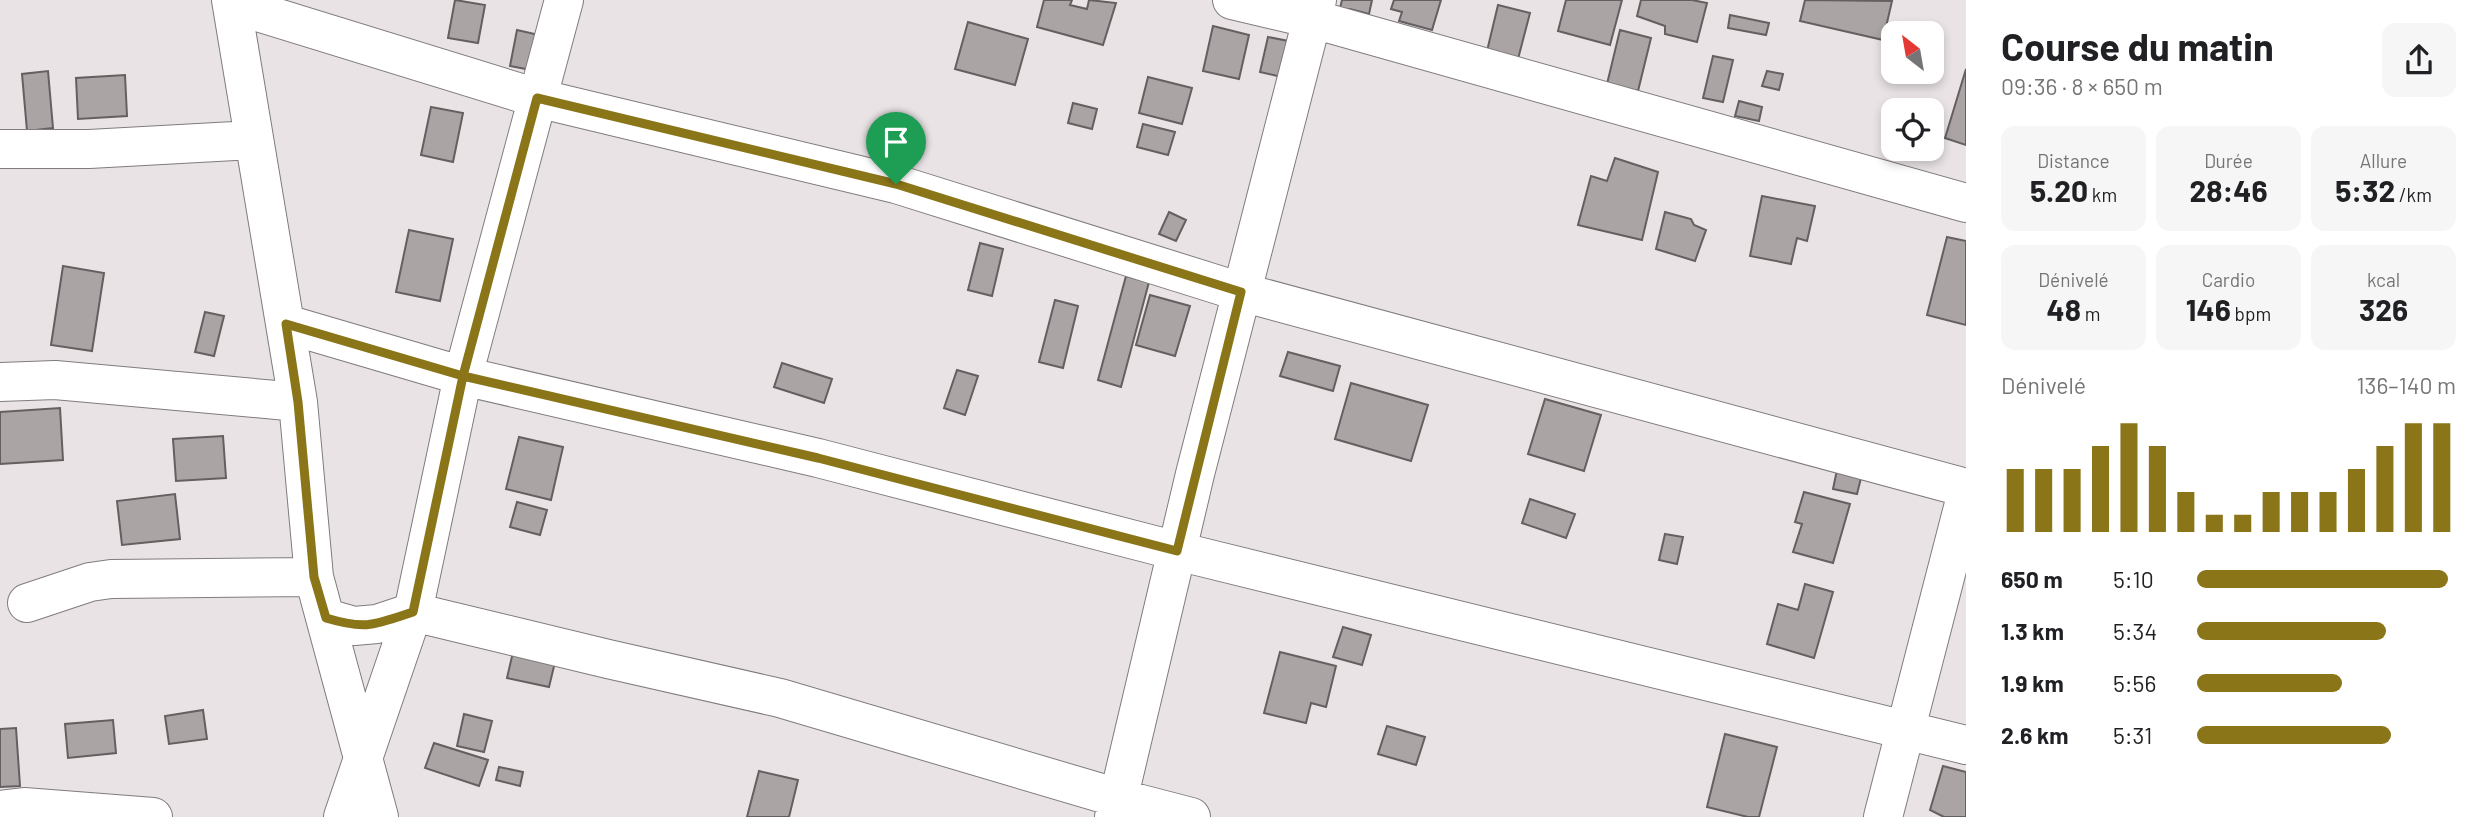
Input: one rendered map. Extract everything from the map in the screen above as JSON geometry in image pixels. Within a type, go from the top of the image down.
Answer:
[{"type":"street","points":[[343,817],[413,612],[463,376],[564,0]]},
{"type":"street","points":[[1232,0],[1315,9],[1966,203]]},
{"type":"street","points":[[379,817],[314,577],[298,402],[232,2],[537,98],[896,184],[1241,292],[1966,488]]},
{"type":"street","points":[[1116,808],[1241,292],[1315,9]]},
{"type":"street","points":[[0,149],[89,149],[253,140]]},
{"type":"street","points":[[286,324],[463,376],[818,458],[1177,551],[1966,745]]},
{"type":"street","points":[[0,382],[55,380],[298,402]]},
{"type":"street","points":[[1883,817],[1966,496]]},
{"type":"street","points":[[27,603],[90,582],[111,579],[314,577]]},
{"type":"street","points":[[326,618],[354,626],[377,624],[413,612],[780,698],[1116,808],[1191,817]]},
{"type":"street","points":[[0,810],[24,807],[153,817]]},
{"type":"building","points":[[455,0],[485,5],[478,43],[448,38]]},
{"type":"building","points":[[1044,0],[1072,0],[1070,5],[1087,9],[1089,0],[1116,3],[1103,45],[1037,27]]},
{"type":"building","points":[[1342,0],[1372,0],[1369,14],[1350,9],[1339,12]]},
{"type":"building","points":[[1394,0],[1441,0],[1432,30],[1399,21],[1402,12],[1391,9]]},
{"type":"building","points":[[1566,0],[1622,0],[1610,45],[1558,31]]},
{"type":"building","points":[[1641,0],[1692,0],[1707,3],[1697,42],[1665,34],[1665,26],[1637,16]]},
{"type":"building","points":[[1805,0],[1892,1],[1887,21],[1881,21],[1881,40],[1800,21]]},
{"type":"building","points":[[1498,5],[1530,13],[1518,59],[1487,51]]},
{"type":"building","points":[[1730,15],[1769,23],[1766,35],[1728,28]]},
{"type":"building","points":[[968,22],[1028,39],[1015,85],[955,69]]},
{"type":"building","points":[[1213,26],[1249,35],[1239,79],[1203,71]]},
{"type":"building","points":[[517,30],[539,35],[531,70],[510,66]]},
{"type":"building","points":[[1620,30],[1651,38],[1638,91],[1607,84]]},
{"type":"building","points":[[1268,37],[1299,43],[1290,79],[1260,72]]},
{"type":"building","points":[[1713,56],[1733,60],[1723,102],[1703,98]]},
{"type":"building","points":[[1966,69],[1966,145],[1945,138]]},
{"type":"building","points":[[48,71],[53,128],[27,131],[22,74]]},
{"type":"building","points":[[1767,71],[1783,74],[1779,90],[1762,86]]},
{"type":"building","points":[[125,75],[127,116],[78,119],[76,78]]},
{"type":"building","points":[[1148,77],[1192,88],[1182,124],[1139,113]]},
{"type":"building","points":[[1739,101],[1762,107],[1759,121],[1735,116]]},
{"type":"building","points":[[1073,103],[1097,109],[1092,129],[1068,123]]},
{"type":"building","points":[[431,107],[463,113],[453,162],[421,155]]},
{"type":"building","points":[[1143,124],[1175,132],[1168,155],[1137,147]]},
{"type":"building","points":[[1615,158],[1658,172],[1642,240],[1578,225],[1591,176],[1607,181]]},
{"type":"building","points":[[1762,196],[1815,206],[1807,241],[1797,238],[1791,264],[1750,256]]},
{"type":"building","points":[[1169,212],[1186,220],[1176,241],[1159,234]]},
{"type":"building","points":[[1665,212],[1691,219],[1694,225],[1706,230],[1695,261],[1656,249]]},
{"type":"building","points":[[409,230],[453,239],[440,301],[396,292]]},
{"type":"building","points":[[1947,237],[1966,241],[1966,325],[1927,315]]},
{"type":"building","points":[[980,243],[1003,249],[992,296],[968,290]]},
{"type":"building","points":[[63,266],[104,273],[92,351],[51,345]]},
{"type":"building","points":[[1126,276],[1149,282],[1121,387],[1098,380]]},
{"type":"building","points":[[1150,295],[1190,306],[1175,356],[1136,345]]},
{"type":"building","points":[[1055,300],[1078,306],[1063,368],[1039,362]]},
{"type":"building","points":[[205,312],[224,316],[214,356],[195,352]]},
{"type":"building","points":[[1288,352],[1340,366],[1333,391],[1280,376]]},
{"type":"building","points":[[782,363],[832,379],[824,403],[774,387]]},
{"type":"building","points":[[957,370],[978,376],[965,415],[944,408]]},
{"type":"building","points":[[1351,383],[1428,405],[1411,461],[1335,439]]},
{"type":"building","points":[[1545,399],[1601,415],[1584,471],[1528,454]]},
{"type":"building","points":[[60,408],[63,460],[0,464],[0,412]]},
{"type":"building","points":[[223,436],[226,478],[176,481],[173,439]]},
{"type":"building","points":[[519,437],[563,447],[551,500],[506,489]]},
{"type":"building","points":[[1838,465],[1863,470],[1857,494],[1833,489]]},
{"type":"building","points":[[1804,492],[1850,504],[1833,563],[1793,552],[1802,524],[1795,522]]},
{"type":"building","points":[[175,494],[180,539],[122,545],[117,501]]},
{"type":"building","points":[[1530,499],[1575,514],[1566,538],[1522,523]]},
{"type":"building","points":[[517,502],[547,510],[540,535],[510,527]]},
{"type":"building","points":[[1665,534],[1683,537],[1677,564],[1659,560]]},
{"type":"building","points":[[1805,584],[1833,592],[1814,658],[1767,644],[1778,604],[1798,610]]},
{"type":"building","points":[[1343,627],[1371,635],[1362,665],[1333,657]]},
{"type":"building","points":[[513,652],[555,662],[549,687],[507,678]]},
{"type":"building","points":[[1280,652],[1336,666],[1326,707],[1311,703],[1306,723],[1264,713]]},
{"type":"building","points":[[203,710],[207,739],[169,744],[165,716]]},
{"type":"building","points":[[464,714],[492,721],[484,752],[457,746]]},
{"type":"building","points":[[113,720],[116,753],[68,758],[65,724]]},
{"type":"building","points":[[1387,726],[1425,737],[1416,765],[1378,754]]},
{"type":"building","points":[[16,728],[20,786],[0,787],[0,729]]},
{"type":"building","points":[[1725,734],[1777,747],[1759,817],[1707,807]]},
{"type":"building","points":[[434,743],[488,760],[479,786],[425,768]]},
{"type":"building","points":[[1943,766],[1966,772],[1966,817],[1944,817],[1930,810]]},
{"type":"building","points":[[499,767],[523,772],[520,786],[496,780]]},
{"type":"building","points":[[759,771],[798,780],[789,817],[747,817]]},
{"type":"route","points":[[896,184],[537,98],[463,376],[413,612],[377,624],[354,626],[326,618],[314,577],[298,402],[286,324],[463,376],[818,458],[1177,551],[1241,292],[896,184]]}]
